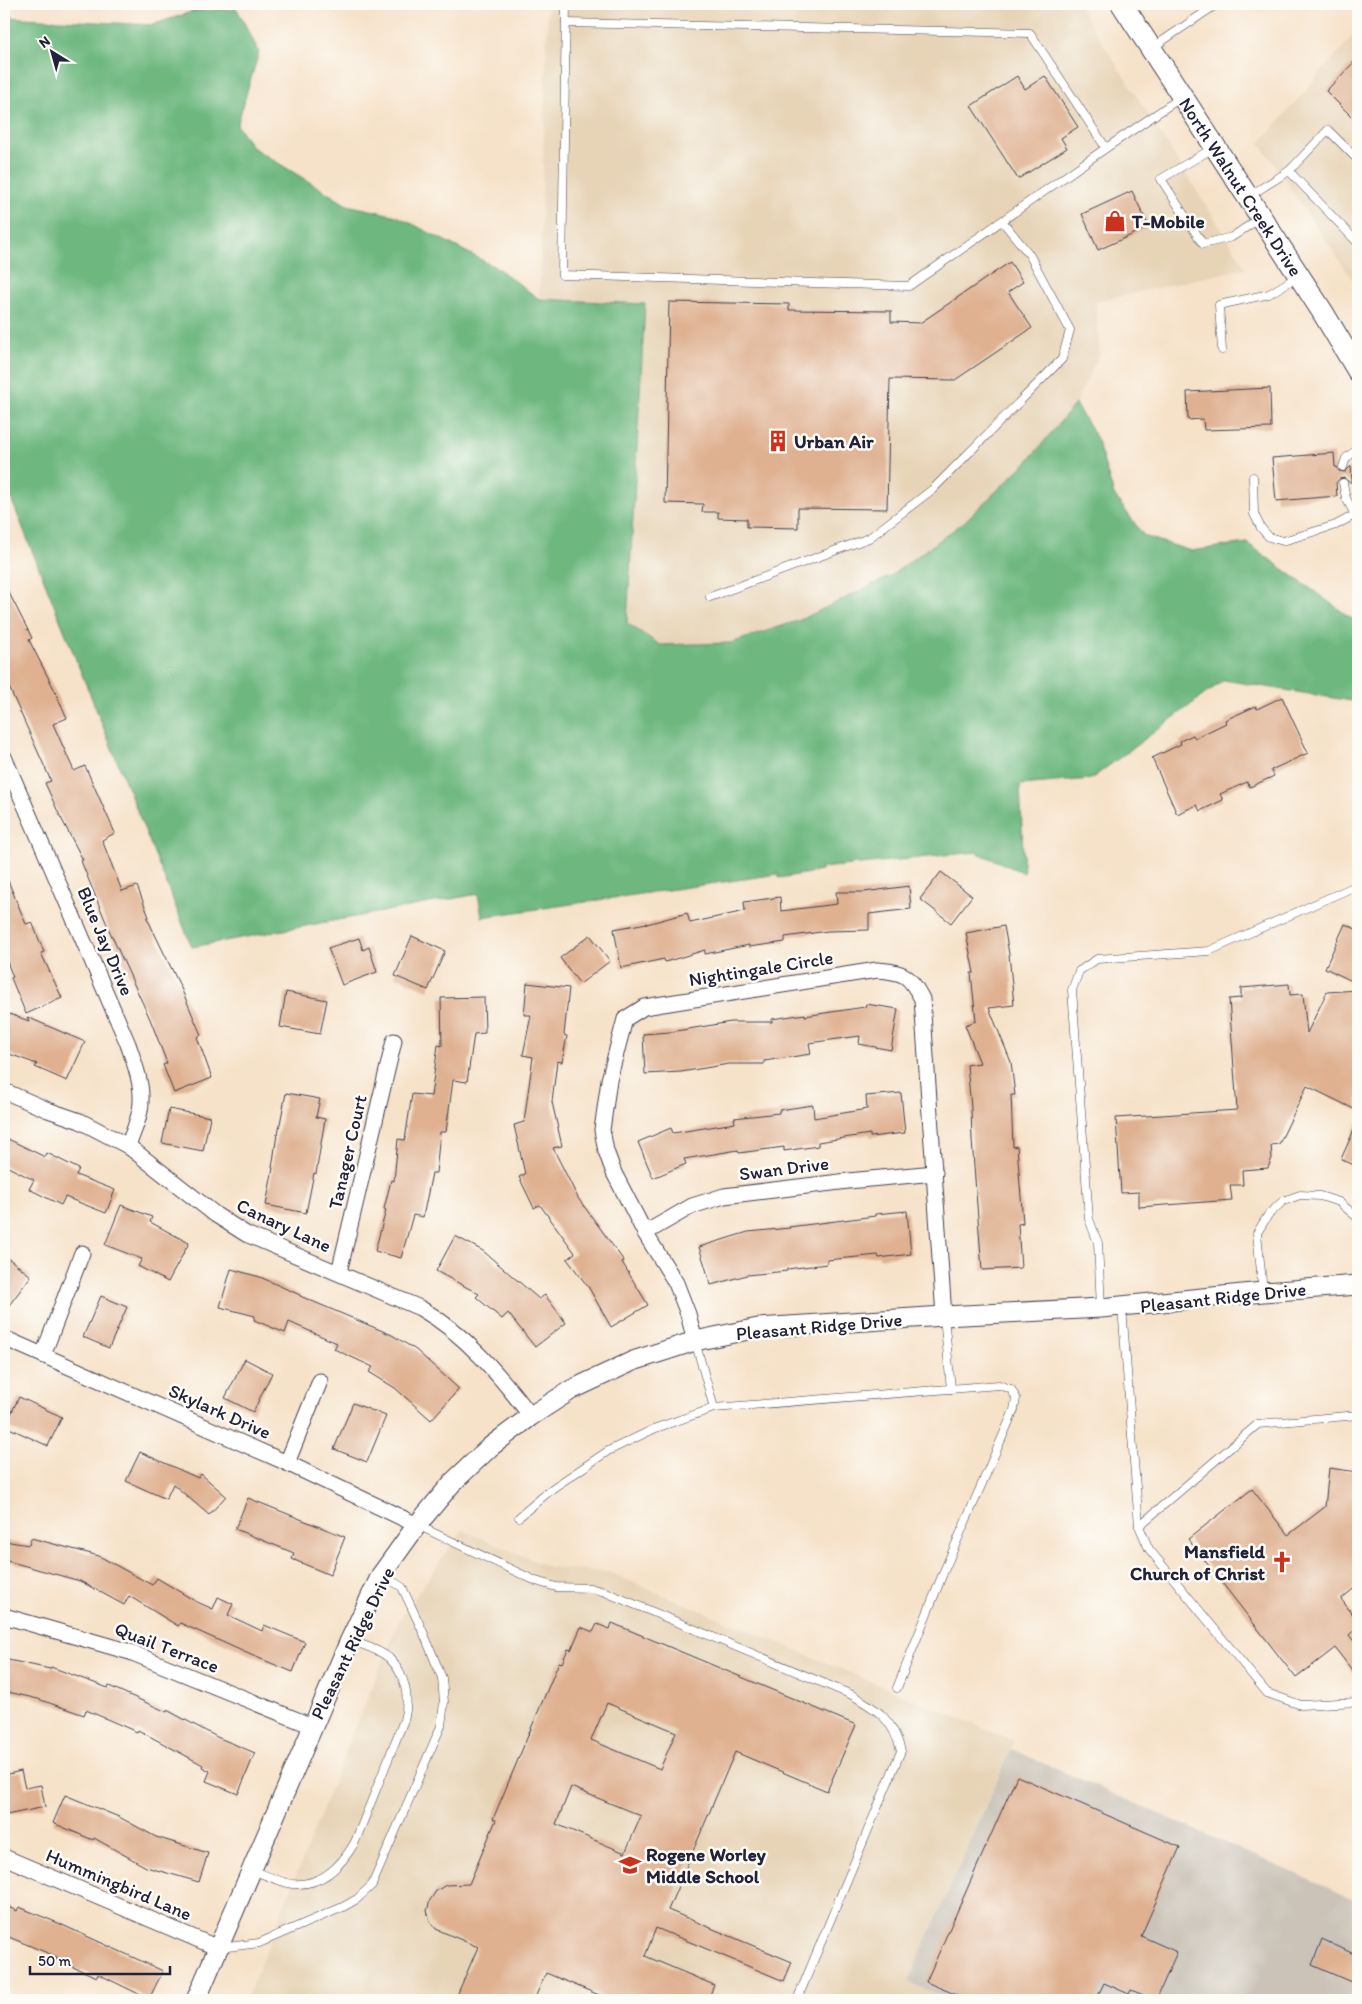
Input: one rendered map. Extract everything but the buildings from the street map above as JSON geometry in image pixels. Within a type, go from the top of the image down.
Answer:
[{"type":"main road","name":"North Walnut Creek Drive","points":[[1122,4],[1299,276],[1358,371]]},
{"type":"street","name":"Blue Jay Drive","points":[[4,757],[128,1044],[138,1078],[141,1101],[139,1114],[128,1146]]},
{"type":"street","name":"Nightingale Circle","points":[[695,1341],[688,1314],[676,1283],[645,1233],[614,1173],[606,1151],[602,1130],[609,1080],[625,1019],[644,1007],[877,970],[900,972],[914,984],[922,1000],[944,1316]]},
{"type":"street","name":"Tanager Court","points":[[339,1272],[394,1041]]},
{"type":"street","name":"Canary Lane","points":[[4,1091],[48,1110],[80,1121],[128,1146],[216,1215],[246,1234],[339,1272],[420,1308],[440,1319],[480,1354],[532,1416]]},
{"type":"street","name":"Swan Drive","points":[[645,1233],[692,1206],[724,1196],[848,1181],[935,1174]]},
{"type":"street","points":[[43,1355],[82,1253]]},
{"type":"street","name":"Pleasant Ridge Drive","points":[[196,2000],[312,1726],[381,1575],[417,1525],[459,1476],[490,1447],[571,1390],[633,1361],[695,1341],[758,1328],[1122,1307],[1263,1292],[1358,1285]]},
{"type":"street","name":"Skylark Drive","points":[[4,1338],[287,1463],[417,1525]]},
{"type":"street","points":[[287,1463],[320,1381]]},
{"type":"street","name":"Quail Terrace","points":[[4,1616],[130,1652],[312,1726]]},
{"type":"street","name":"Hummingbird Lane","points":[[4,1857],[218,1948]]},
{"type":"lane","points":[[566,4],[562,275],[909,286],[1182,97]]},
{"type":"lane","points":[[1151,49],[1216,4]]},
{"type":"lane","points":[[566,23],[1030,33],[1106,148]]},
{"type":"lane","points":[[1247,198],[1289,171],[1328,130],[1358,160]]},
{"type":"lane","points":[[1215,147],[1161,180],[1204,244],[1232,236],[1260,218]]},
{"type":"lane","points":[[1289,171],[1358,243]]},
{"type":"lane","points":[[710,597],[870,538],[933,489],[1062,359],[1070,330],[1029,254],[1002,221]]},
{"type":"lane","points":[[1222,350],[1219,305],[1269,294],[1299,276]]},
{"type":"lane","points":[[1342,467],[1346,458],[1358,449]]},
{"type":"lane","points":[[1253,477],[1254,514],[1261,528],[1269,537],[1283,541],[1336,525],[1357,514],[1346,498],[1343,483]]},
{"type":"lane","points":[[1101,1308],[1098,1243],[1088,1219],[1072,990],[1079,971],[1097,959],[1208,951],[1358,885]]},
{"type":"lane","points":[[1263,1292],[1257,1233],[1268,1215],[1283,1201],[1300,1195],[1320,1196],[1339,1202],[1358,1218]]},
{"type":"lane","points":[[1122,1307],[1139,1526],[1149,1549],[1267,1693],[1301,1705],[1358,1702]]},
{"type":"lane","points":[[944,1316],[951,1389]]},
{"type":"lane","points":[[695,1341],[714,1408]]},
{"type":"lane","points":[[519,1517],[553,1488],[608,1451],[656,1428],[714,1408],[999,1385],[1011,1389],[1016,1398],[1014,1410],[944,1571],[897,1688]]},
{"type":"lane","points":[[1139,1526],[1258,1424],[1358,1416]]},
{"type":"lane","points":[[417,1525],[536,1581],[556,1587],[590,1588],[605,1592],[852,1694],[876,1708],[887,1721],[897,1734],[901,1751],[796,2000]]},
{"type":"lane","points":[[218,1948],[259,1943],[343,1907],[357,1899],[372,1885],[441,1726],[444,1702],[442,1678],[402,1587],[381,1575]]},
{"type":"lane","points":[[252,1870],[292,1884],[318,1880],[333,1871],[345,1859],[354,1842],[404,1720],[407,1709],[407,1696],[398,1671],[388,1658],[373,1649],[350,1640]]},
{"type":"shaded area","points":[[548,4],[1078,4],[1246,268],[1095,302],[1100,353],[1075,404],[1028,461],[963,523],[889,577],[800,620],[730,643],[660,645],[627,623],[645,305],[539,299]]},
{"type":"shaded area","points":[[1355,33],[1358,33],[1358,288],[1260,143]]},
{"type":"shaded area","name":"Rogene Worley Middle School","points":[[462,1530],[549,1567],[608,1572],[1014,1741],[908,1982],[950,2000],[246,2000],[398,1622]]},
{"type":"shaded area","points":[[1011,1749],[1358,1901],[1358,2000],[950,2000],[908,1982]]},
{"type":"green space","points":[[237,9],[259,52],[237,125],[252,147],[347,205],[397,216],[499,269],[539,299],[645,304],[627,623],[660,645],[731,643],[800,620],[889,577],[963,523],[1028,461],[1075,404],[1096,437],[1114,495],[1144,536],[1191,551],[1247,543],[1358,623],[1358,702],[1224,680],[1091,779],[1020,785],[1024,873],[976,852],[821,868],[821,871],[779,878],[778,874],[482,917],[478,894],[192,947],[4,481],[4,17],[152,25],[194,11]]},
{"type":"place","name":"T-Mobile","points":[[1115,221]]},
{"type":"place","name":"Urban Air","points":[[778,441]]},
{"type":"place","name":"Mansfield Church of Christ","points":[[1282,1562]]},
{"type":"place","name":"Rogene Worley Middle School","points":[[630,1865]]}]
